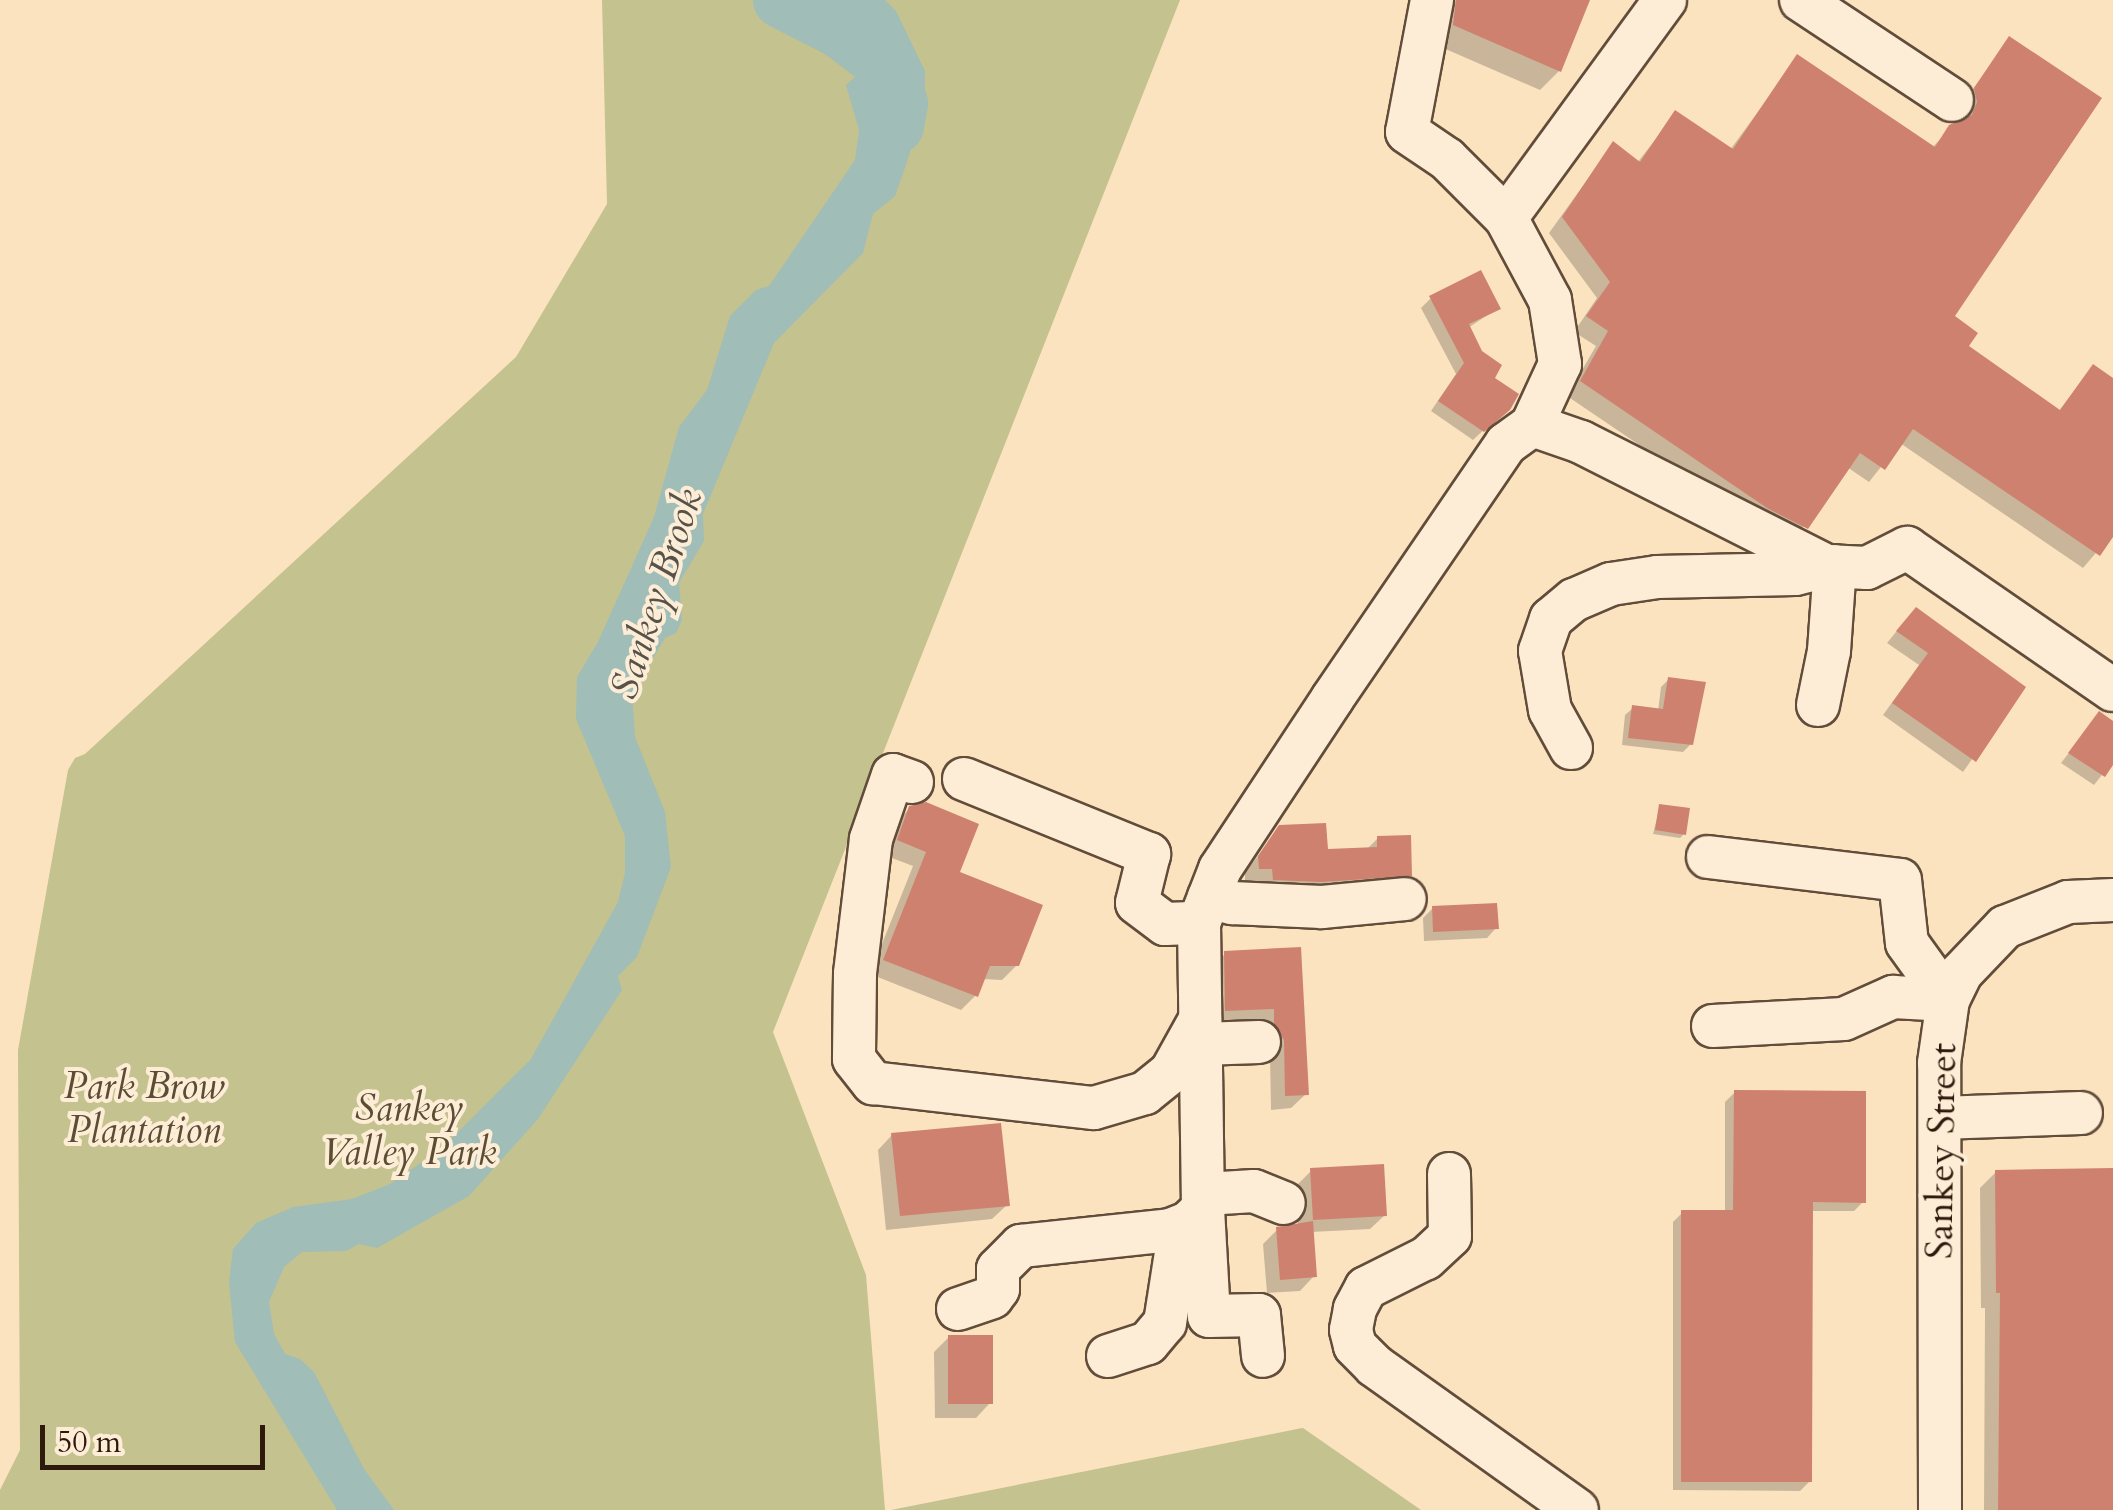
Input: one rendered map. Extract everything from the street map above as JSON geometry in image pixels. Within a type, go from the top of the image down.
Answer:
[{"type":"street","points":[[1263,1356],[1259,1315],[1210,1316],[1196,1210],[1204,910],[1220,869],[1495,460],[1506,444],[1532,425],[1560,364],[1550,300],[1506,218],[1447,159],[1407,132],[1432,0]]},
{"type":"street","points":[[1506,218],[1665,0]]},
{"type":"street","points":[[1802,0],[1952,100]]},
{"type":"street","points":[[1532,425],[1582,442],[1830,566]]},
{"type":"street","points":[[1571,748],[1550,710],[1540,651],[1551,619],[1574,600],[1611,584],[1657,577],[1795,574],[1830,566],[1867,568],[1906,548],[2113,690]]},
{"type":"street","points":[[1818,705],[1828,650],[1830,566]]},
{"type":"street","points":[[912,782],[893,775],[871,839],[855,974],[854,1059],[873,1082],[1094,1108],[1145,1092],[1171,1072],[1200,1032]]},
{"type":"street","points":[[964,779],[1149,854],[1137,903],[1165,924],[1232,903],[1322,906],[1405,899]]},
{"type":"street","points":[[1708,857],[1900,880],[1907,942],[1948,1000]]},
{"type":"street","name":"Sankey Street","points":[[1940,1510],[1941,1031],[1948,1000],[1961,973],[2005,927],[2031,913],[2068,902],[2113,900]]},
{"type":"street","points":[[1714,1026],[1844,1020],[1893,996],[1948,1000]]},
{"type":"street","points":[[1200,1032],[1260,1042]]},
{"type":"street","points":[[1940,1118],[2081,1113]]},
{"type":"street","points":[[1449,1174],[1450,1236],[1426,1258],[1366,1288],[1353,1320],[1355,1346],[1375,1366],[1577,1510]]},
{"type":"street","points":[[958,1308],[992,1298],[998,1269],[1021,1246],[1196,1210],[1254,1190],[1284,1203]]},
{"type":"street","points":[[1108,1356],[1148,1342],[1164,1323],[1196,1210]]},
{"type":"green space","name":"Sankey Valley Park","points":[[602,0],[1180,0],[773,1032],[866,1275],[885,1510],[0,1510],[0,1490],[20,1450],[18,1050],[68,770],[75,758],[85,754],[516,357],[607,204]]},
{"type":"green space","points":[[1302,1428],[1421,1510],[891,1510]]},
{"type":"water","points":[[798,0],[885,0],[896,11],[925,71],[925,102],[906,165],[895,196],[873,214],[863,253],[774,343],[703,514],[704,541],[679,583],[682,620],[676,633],[665,638],[632,694],[635,737],[665,812],[671,867],[637,957],[618,976],[622,990],[538,1119],[469,1196],[377,1248],[359,1244],[346,1251],[302,1252],[284,1267],[269,1302],[274,1334],[285,1354],[300,1359],[314,1372],[364,1469],[394,1510],[337,1510],[235,1342],[229,1282],[233,1249],[256,1223],[293,1207],[352,1199],[390,1184],[441,1149],[531,1059],[618,902],[625,873],[625,836],[576,719],[577,677],[598,642],[654,517],[679,427],[707,390],[730,316],[756,290],[769,286],[855,160],[859,130],[846,85],[880,54],[880,42],[853,15]]},
{"type":"building","points":[[1456,0],[1590,0],[1561,72],[1453,25]]},
{"type":"building","points":[[2009,36],[2102,98],[1955,316],[1978,333],[1969,346],[2060,410],[2093,364],[2113,378],[2113,537],[2100,556],[1913,429],[1885,470],[1860,453],[1808,529],[1767,508],[1580,381],[1608,331],[1586,316],[1610,282],[1562,217],[1613,141],[1640,162],[1675,110],[1733,149],[1797,54],[1935,147],[1949,125],[1972,115],[1977,102],[1974,88]]},
{"type":"building","points":[[1481,270],[1501,309],[1469,324],[1482,351],[1502,365],[1495,378],[1519,394],[1510,410],[1484,432],[1438,401],[1464,363],[1429,296]]},
{"type":"building","points":[[1916,607],[2026,687],[1976,762],[1892,703],[1928,653],[1896,631]]},
{"type":"building","points":[[1668,677],[1706,682],[1693,745],[1628,738],[1632,705],[1663,709]]},
{"type":"building","points":[[2099,711],[2113,721],[2113,765],[2105,777],[2068,753]]},
{"type":"building","points":[[926,802],[979,824],[960,872],[1043,905],[1019,966],[990,966],[978,997],[883,960],[926,852],[897,840],[909,806]]},
{"type":"building","points":[[1659,804],[1690,808],[1686,835],[1655,830]]},
{"type":"building","points":[[1326,823],[1328,849],[1377,847],[1377,836],[1411,835],[1412,876],[1321,882],[1273,880],[1272,869],[1259,869],[1258,856],[1279,825]]},
{"type":"building","points":[[1497,903],[1499,929],[1433,932],[1432,906]]},
{"type":"building","points":[[1301,947],[1309,1095],[1285,1096],[1284,1040],[1274,1023],[1274,1009],[1225,1011],[1224,951]]},
{"type":"building","points":[[1734,1090],[1866,1091],[1866,1203],[1813,1202],[1812,1482],[1681,1482],[1681,1210],[1733,1210]]},
{"type":"building","points":[[1001,1123],[1010,1206],[900,1216],[891,1133]]},
{"type":"building","points":[[1384,1164],[1387,1216],[1313,1220],[1310,1168]]},
{"type":"building","points":[[2113,1168],[2113,1510],[1998,1510],[2000,1293],[1996,1293],[1995,1170]]},
{"type":"building","points":[[1313,1221],[1317,1277],[1280,1280],[1276,1227]]},
{"type":"building","points":[[948,1335],[993,1335],[993,1404],[948,1404]]},
{"type":"waterway","name":"Sankey Brook","points":[[780,0],[839,30],[876,58],[900,103],[896,126]]},
{"type":"park label","name":"Park Brow Plantation","points":[[144,1109]]}]
